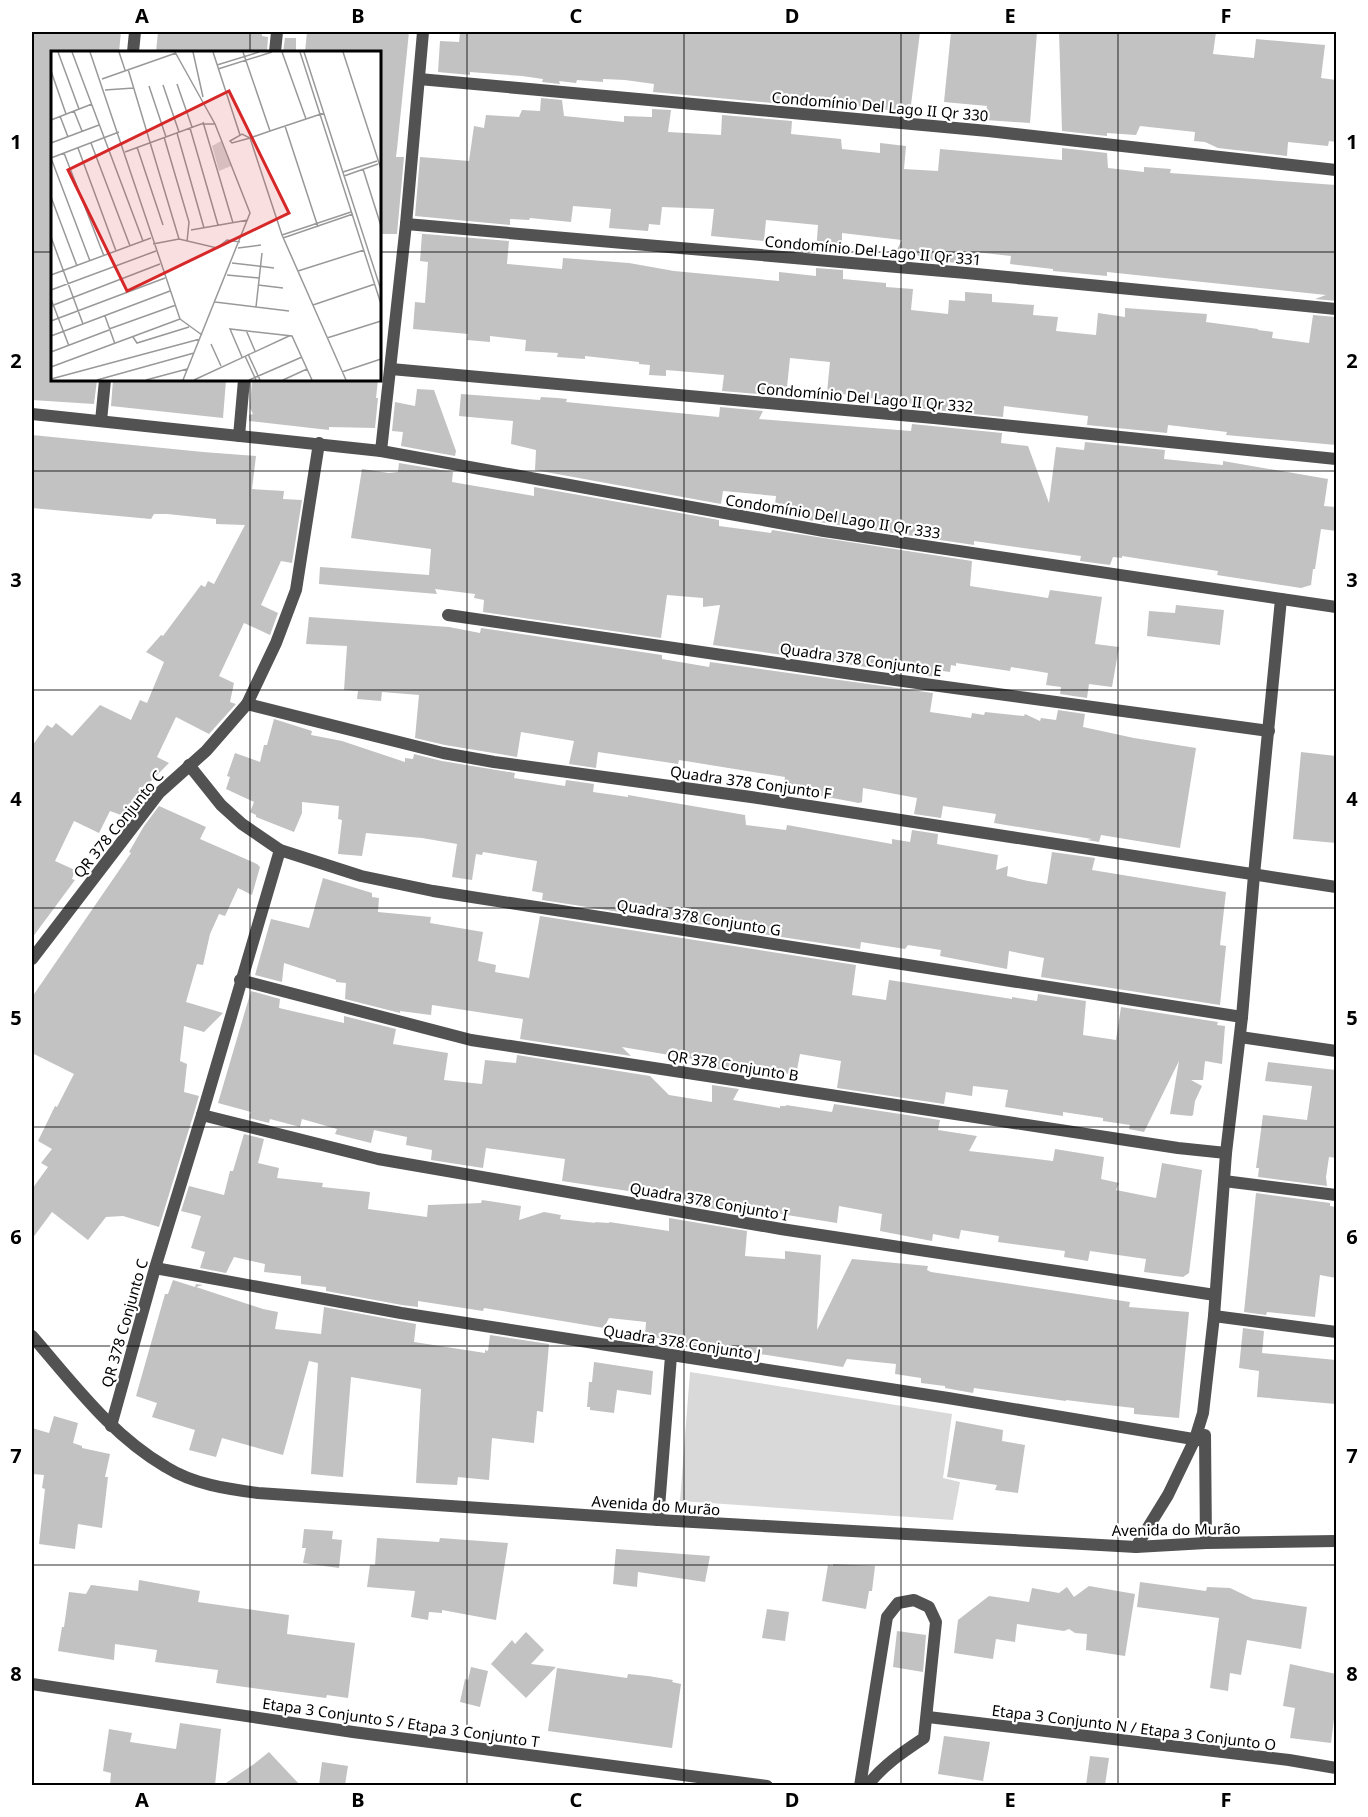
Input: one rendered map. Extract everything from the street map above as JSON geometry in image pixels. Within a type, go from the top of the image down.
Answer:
[{"type":"street","points":[[133,51],[135,32]]},
{"type":"street","points":[[275,51],[277,32]]},
{"type":"street","points":[[381,451],[406,224],[423,32]]},
{"type":"street","name":"Condomínio Del Lago II Qr 330","points":[[419,79],[988,131],[1336,170]]},
{"type":"street","name":"Condomínio Del Lago II Qr 331","points":[[406,224],[978,274],[1336,309]]},
{"type":"street","name":"Condomínio Del Lago II Qr 332","points":[[391,369],[922,417],[1336,459]]},
{"type":"street","points":[[101,421],[105,381]]},
{"type":"street","points":[[239,436],[244,381]]},
{"type":"street","name":"Condomínio Del Lago II Qr 333","points":[[32,414],[381,451],[824,531],[1336,607]]},
{"type":"street","name":"QR 378 Conjunto C","points":[[32,959],[159,793],[221,736],[247,704],[280,634],[296,590],[319,443]]},
{"type":"street","points":[[1206,1543],[1200,1440],[1214,1316],[1226,1153],[1242,1017],[1281,599]]},
{"type":"street","name":"Quadra 378 Conjunto E","points":[[448,615],[866,676],[1269,731]]},
{"type":"street","name":"Quadra 378 Conjunto F","points":[[247,704],[464,757],[751,797],[1336,887]]},
{"type":"street","name":"Quadra 378 Conjunto G","points":[[189,765],[228,811],[242,824],[280,850],[361,876],[433,891],[1242,1017]]},
{"type":"street","name":"QR 378 Conjunto C","points":[[111,1426],[155,1268],[280,850]]},
{"type":"street","name":"QR 378 Conjunto B","points":[[240,980],[471,1040],[1226,1153]]},
{"type":"street","points":[[1240,1037],[1336,1051]]},
{"type":"street","name":"Quadra 378 Conjunto I","points":[[202,1115],[389,1161],[781,1229],[1215,1295]]},
{"type":"street","points":[[1224,1181],[1336,1195]]},
{"type":"street","name":"Quadra 378 Conjunto J","points":[[155,1268],[401,1313],[948,1398],[1200,1440]]},
{"type":"street","points":[[1214,1316],[1336,1332]]},
{"type":"street","name":"Avenida do Murão","points":[[32,1336],[111,1426],[166,1467],[190,1479],[224,1489],[658,1520],[1136,1547],[1336,1540]]},
{"type":"street","points":[[658,1520],[671,1356]]},
{"type":"street","points":[[1136,1547],[1200,1440]]},
{"type":"street","points":[[860,1785],[887,1617],[898,1603],[914,1600],[929,1607],[936,1622],[928,1717],[924,1738],[894,1757],[876,1773],[867,1785]]},
{"type":"street","name":"Etapa 3 Conjunto S / Etapa 3 Conjunto T","points":[[32,1684],[353,1732],[767,1785]]},
{"type":"street","name":"Etapa 3 Conjunto N / Etapa 3 Conjunto O","points":[[928,1717],[1336,1768]]},
{"type":"shaded area","points":[[690,1372],[952,1414],[943,1478],[960,1482],[953,1520],[680,1501]]},
{"type":"building","points":[[32,32],[121,32],[119,51],[51,51],[51,381],[97,381],[94,404],[32,400]]},
{"type":"building","points":[[158,32],[262,32],[262,36],[268,37],[267,51],[156,51]]},
{"type":"building","points":[[307,32],[409,32],[396,157],[404,157],[397,234],[381,234],[381,51],[305,51]]},
{"type":"building","points":[[460,32],[920,32],[910,113],[841,104],[841,107],[794,103],[794,105],[653,92],[654,84],[625,80],[603,79],[603,82],[577,80],[576,83],[559,81],[560,84],[522,76],[438,72],[440,41],[459,42]]},
{"type":"building","points":[[951,32],[1037,32],[1030,123],[985,120],[987,106],[944,102]]},
{"type":"building","points":[[1059,32],[1216,32],[1213,54],[1254,58],[1256,39],[1325,45],[1321,78],[1336,80],[1336,142],[1329,141],[1328,146],[1288,142],[1287,156],[1218,148],[1205,142],[1194,141],[1195,132],[1140,126],[1136,135],[1107,133],[1107,136],[1062,131]]},
{"type":"building","points":[[285,38],[296,38],[296,51],[283,51]]},
{"type":"building","points":[[541,98],[562,100],[564,116],[624,122],[624,116],[652,117],[652,109],[671,110],[668,132],[721,135],[722,115],[792,121],[791,134],[841,139],[842,149],[880,153],[880,143],[906,146],[904,169],[938,171],[940,149],[1062,160],[1062,148],[1107,153],[1108,168],[1144,172],[1144,167],[1171,169],[1170,173],[1336,185],[1336,301],[1315,299],[1326,295],[1279,290],[1107,272],[1107,276],[1053,271],[1053,269],[1010,264],[1011,256],[975,252],[974,265],[921,259],[921,256],[895,253],[902,240],[842,233],[842,254],[816,252],[818,225],[766,220],[764,241],[711,236],[714,209],[662,207],[660,225],[649,224],[648,231],[609,228],[611,209],[573,206],[571,222],[530,218],[529,220],[510,219],[510,225],[415,216],[420,157],[469,161],[474,126],[484,128],[486,115],[519,117],[522,110],[540,111]]},
{"type":"building","points":[[413,233],[509,241],[507,264],[562,269],[563,258],[629,263],[674,271],[779,281],[779,272],[816,276],[816,268],[843,270],[843,279],[886,283],[886,287],[913,289],[911,310],[948,314],[949,300],[965,301],[965,292],[992,294],[992,302],[1034,305],[1033,315],[1058,317],[1056,331],[1096,335],[1098,313],[1125,317],[1125,308],[1207,314],[1206,322],[1273,332],[1272,338],[1309,343],[1313,315],[1336,317],[1336,445],[1226,435],[1227,432],[1168,425],[1167,433],[1087,425],[1088,416],[1004,406],[1003,417],[914,408],[914,404],[827,392],[830,362],[790,358],[787,387],[776,385],[771,395],[722,391],[724,375],[666,370],[666,376],[649,375],[650,365],[639,364],[639,362],[585,356],[585,359],[557,357],[558,353],[525,351],[526,340],[490,336],[490,342],[467,340],[468,334],[413,329],[415,302],[425,303],[428,262],[420,261],[422,234]]},
{"type":"building","points":[[113,381],[226,381],[223,418],[111,406]]},
{"type":"building","points":[[252,381],[378,381],[375,428],[329,427],[329,430],[249,421],[249,415],[253,414],[250,408]]},
{"type":"building","points":[[417,389],[434,390],[456,451],[455,456],[401,446],[403,432],[392,431],[395,402],[415,406]]},
{"type":"building","points":[[461,394],[540,400],[541,397],[557,398],[567,399],[566,402],[719,417],[720,407],[763,411],[759,419],[911,431],[912,424],[1002,433],[1001,443],[1028,446],[1049,503],[1056,447],[1084,450],[1085,442],[1165,450],[1164,459],[1223,465],[1223,461],[1328,479],[1324,506],[1336,507],[1336,531],[1321,529],[1311,585],[1301,588],[1217,575],[1218,571],[1122,556],[1122,558],[1113,557],[1110,565],[1080,561],[1081,556],[974,541],[974,545],[825,523],[774,514],[776,496],[723,491],[721,504],[535,470],[536,450],[511,444],[513,421],[459,416]]},
{"type":"building","points":[[32,435],[256,456],[252,489],[284,491],[283,499],[302,500],[292,563],[281,561],[261,605],[278,613],[270,635],[244,623],[219,676],[234,683],[230,702],[236,704],[209,734],[176,717],[157,757],[169,763],[136,796],[144,799],[129,818],[110,811],[99,833],[74,821],[55,861],[75,870],[72,879],[75,880],[32,938],[32,746],[47,725],[52,728],[56,723],[72,736],[100,705],[131,720],[140,700],[147,703],[164,662],[146,652],[161,635],[163,636],[201,585],[205,587],[208,581],[214,584],[245,525],[216,524],[216,519],[167,514],[154,514],[151,519],[32,508]]},
{"type":"building","points":[[399,463],[453,472],[452,482],[534,496],[534,487],[719,520],[719,526],[771,533],[772,530],[972,561],[970,586],[1048,598],[1050,590],[1102,597],[1095,644],[1119,647],[1112,687],[1089,684],[1087,698],[1060,694],[1061,687],[1046,685],[1048,673],[1011,667],[1010,671],[956,663],[956,666],[951,665],[950,672],[936,670],[935,677],[713,645],[720,605],[703,607],[703,598],[667,595],[661,638],[483,612],[484,600],[474,598],[475,594],[435,589],[437,594],[319,584],[320,567],[429,575],[431,549],[351,538],[362,469],[398,472]]},
{"type":"building","points":[[1176,605],[1224,610],[1220,645],[1147,636],[1149,611],[1175,613]]},
{"type":"building","points":[[309,617],[449,627],[480,633],[481,628],[662,655],[662,659],[709,667],[710,662],[933,693],[930,712],[971,718],[972,713],[984,715],[985,712],[1024,716],[1025,714],[1040,721],[1041,718],[1056,720],[1058,710],[1085,714],[1083,727],[1196,748],[1180,848],[1101,835],[1099,842],[1087,840],[1092,839],[994,823],[996,814],[943,806],[941,818],[914,814],[917,798],[863,788],[862,802],[859,803],[795,791],[798,786],[784,783],[785,777],[679,760],[678,764],[598,752],[596,768],[569,764],[574,741],[521,732],[517,757],[415,738],[419,695],[382,692],[381,701],[357,699],[358,691],[344,690],[347,646],[306,644]]},
{"type":"building","points":[[274,719],[312,731],[311,735],[342,741],[405,762],[405,758],[413,759],[414,754],[515,773],[514,778],[565,786],[566,780],[594,784],[593,792],[628,797],[628,795],[745,815],[746,825],[786,830],[787,825],[892,844],[892,839],[910,842],[912,830],[938,834],[937,844],[998,855],[996,870],[1008,866],[1007,876],[1028,881],[1047,884],[1052,852],[1095,858],[1092,870],[1226,892],[1220,945],[1226,946],[1220,1005],[1041,977],[1044,958],[1009,951],[1007,969],[940,956],[941,950],[908,945],[905,949],[861,942],[860,949],[542,900],[543,893],[532,891],[537,861],[483,852],[482,855],[476,854],[472,880],[452,877],[457,844],[422,838],[366,833],[362,856],[338,854],[342,820],[338,819],[339,806],[302,802],[302,813],[294,832],[256,817],[250,812],[254,802],[226,789],[230,777],[227,776],[235,753],[260,762]]},
{"type":"building","points":[[1301,752],[1336,756],[1336,843],[1293,839]]},
{"type":"building","points":[[159,806],[206,827],[200,839],[260,867],[252,895],[238,888],[225,916],[219,914],[210,934],[203,965],[197,964],[186,1002],[223,1013],[204,1032],[184,1026],[180,1061],[187,1064],[184,1092],[199,1096],[159,1227],[123,1216],[106,1217],[88,1240],[52,1212],[32,1239],[32,1189],[48,1167],[41,1163],[52,1149],[38,1141],[74,1074],[32,1053],[32,997],[131,853],[129,852],[144,826]]},
{"type":"building","points":[[323,878],[372,893],[372,897],[379,898],[378,912],[431,917],[430,923],[483,932],[478,961],[496,965],[495,972],[529,978],[540,916],[856,965],[852,995],[886,1000],[889,980],[1012,999],[1012,997],[1037,1001],[1038,994],[1086,1001],[1083,1035],[1116,1040],[1121,1007],[1218,1022],[1217,1025],[1225,1026],[1222,1064],[1205,1061],[1203,1080],[1191,1080],[1202,1086],[1191,1116],[1170,1114],[1179,1061],[1144,1132],[1129,1129],[1130,1125],[1103,1121],[1103,1118],[1063,1112],[1063,1116],[1005,1107],[1008,1090],[973,1086],[972,1096],[946,1092],[944,1104],[837,1088],[841,1061],[800,1054],[796,1075],[743,1066],[743,1073],[711,1068],[711,1062],[622,1047],[631,1056],[520,1039],[523,1019],[432,1005],[431,1015],[400,1011],[400,1013],[345,999],[346,983],[336,982],[336,980],[284,963],[282,982],[255,975],[271,919],[309,928]]},
{"type":"building","points":[[251,991],[280,999],[279,1008],[344,1023],[344,1016],[396,1029],[393,1044],[448,1053],[444,1080],[482,1084],[485,1060],[516,1063],[517,1055],[650,1076],[669,1095],[712,1102],[712,1085],[739,1089],[733,1100],[780,1108],[786,1105],[832,1112],[834,1104],[940,1120],[938,1130],[977,1136],[969,1151],[1053,1161],[1055,1149],[1104,1157],[1101,1179],[1119,1183],[1116,1190],[1156,1198],[1162,1163],[1202,1170],[1189,1273],[1183,1277],[1144,1272],[1146,1259],[1090,1251],[1088,1261],[1064,1257],[1065,1251],[998,1242],[999,1236],[961,1230],[959,1239],[933,1234],[932,1241],[880,1231],[882,1214],[839,1206],[837,1223],[749,1209],[748,1215],[669,1201],[668,1197],[562,1181],[565,1159],[486,1148],[483,1168],[431,1160],[432,1150],[406,1145],[407,1137],[374,1130],[371,1143],[335,1134],[337,1129],[302,1119],[300,1127],[270,1119],[269,1123],[249,1118],[251,1112],[218,1103]]},
{"type":"building","points":[[1268,1062],[1336,1070],[1336,1158],[1329,1157],[1327,1186],[1258,1177],[1259,1168],[1256,1168],[1263,1115],[1307,1120],[1312,1086],[1265,1081]]},
{"type":"building","points":[[244,1134],[264,1139],[258,1163],[279,1168],[277,1178],[323,1183],[322,1187],[370,1192],[368,1209],[427,1217],[428,1205],[481,1203],[482,1200],[521,1206],[519,1220],[544,1212],[561,1215],[560,1219],[609,1222],[669,1231],[669,1218],[747,1231],[745,1256],[785,1259],[785,1251],[821,1255],[817,1330],[852,1259],[928,1266],[927,1270],[931,1272],[1130,1302],[1129,1307],[1189,1312],[1179,1418],[1134,1414],[1134,1408],[974,1388],[973,1393],[945,1388],[945,1386],[921,1383],[921,1378],[895,1374],[896,1364],[847,1359],[843,1367],[645,1336],[646,1322],[609,1318],[604,1328],[484,1308],[483,1311],[418,1301],[418,1307],[402,1305],[326,1291],[326,1287],[301,1284],[301,1276],[264,1272],[265,1264],[234,1257],[226,1273],[200,1268],[205,1252],[191,1248],[201,1216],[181,1211],[189,1186],[224,1195]]},
{"type":"building","points":[[1256,1193],[1330,1203],[1330,1206],[1336,1207],[1336,1278],[1320,1275],[1315,1317],[1244,1312]]},
{"type":"building","points":[[173,1280],[195,1287],[196,1284],[203,1285],[196,1287],[278,1312],[275,1329],[321,1334],[324,1307],[416,1324],[414,1342],[485,1353],[485,1350],[488,1351],[490,1335],[549,1344],[543,1412],[537,1411],[534,1443],[492,1438],[489,1480],[458,1477],[457,1485],[416,1483],[421,1389],[351,1377],[343,1477],[311,1474],[318,1363],[309,1361],[283,1455],[222,1438],[216,1457],[189,1450],[195,1430],[152,1417],[157,1403],[136,1396],[165,1294],[168,1294]]},
{"type":"building","points":[[1243,1328],[1264,1331],[1262,1353],[1336,1360],[1336,1404],[1257,1397],[1259,1371],[1239,1368]]},
{"type":"building","points":[[594,1362],[653,1371],[651,1395],[617,1390],[614,1413],[590,1410],[590,1407],[587,1407],[589,1382],[592,1382]]},
{"type":"building","points":[[54,1416],[78,1423],[73,1443],[82,1448],[110,1454],[105,1477],[108,1477],[102,1528],[78,1524],[75,1549],[39,1544],[45,1489],[42,1488],[44,1475],[32,1474],[32,1428],[49,1433]]},
{"type":"building","points":[[956,1421],[1003,1430],[1002,1441],[1025,1445],[1018,1493],[995,1490],[997,1485],[947,1477]]},
{"type":"building","points":[[304,1529],[333,1531],[332,1539],[342,1540],[339,1568],[303,1563],[306,1548],[302,1548]]},
{"type":"building","points":[[377,1538],[439,1542],[440,1538],[508,1543],[496,1620],[442,1610],[442,1613],[429,1612],[428,1620],[411,1617],[415,1591],[367,1587],[370,1565],[375,1565]]},
{"type":"building","points":[[616,1549],[710,1556],[705,1582],[638,1572],[637,1587],[613,1584]]},
{"type":"building","points":[[833,1564],[875,1566],[872,1591],[869,1591],[866,1609],[822,1601],[828,1565],[833,1566]]},
{"type":"building","points":[[139,1580],[200,1591],[198,1602],[289,1615],[287,1634],[355,1643],[348,1698],[327,1695],[326,1698],[216,1683],[218,1670],[155,1662],[157,1650],[115,1644],[114,1660],[58,1651],[69,1592],[86,1594],[91,1585],[138,1591]]},
{"type":"building","points":[[1140,1582],[1206,1591],[1207,1587],[1230,1588],[1253,1599],[1307,1607],[1301,1649],[1247,1640],[1241,1675],[1230,1673],[1228,1691],[1210,1688],[1219,1618],[1137,1607]]},
{"type":"building","points":[[1089,1586],[1135,1594],[1125,1656],[1086,1650],[1087,1634],[1075,1633],[1069,1629],[1064,1631],[1017,1624],[1015,1642],[996,1639],[993,1659],[954,1653],[958,1620],[989,1596],[1029,1602],[1032,1588],[1059,1593],[1067,1587],[1074,1597]]},
{"type":"building","points":[[767,1609],[789,1612],[785,1641],[762,1638]]},
{"type":"building","points":[[897,1631],[926,1635],[923,1672],[893,1667]]},
{"type":"building","points":[[526,1632],[544,1650],[531,1664],[556,1667],[526,1698],[491,1664],[512,1640],[515,1644]]},
{"type":"building","points":[[1290,1664],[1336,1674],[1336,1703],[1331,1743],[1290,1738],[1295,1708],[1283,1706]]},
{"type":"building","points":[[471,1667],[488,1671],[480,1707],[460,1702],[465,1679],[468,1680]]},
{"type":"building","points":[[557,1668],[627,1678],[628,1674],[648,1676],[673,1680],[672,1682],[681,1684],[672,1748],[548,1731]]},
{"type":"building","points":[[180,1723],[221,1729],[215,1785],[110,1785],[111,1773],[103,1771],[109,1729],[132,1733],[130,1742],[176,1749]]},
{"type":"building","points":[[944,1736],[990,1742],[983,1781],[938,1774]]},
{"type":"building","points":[[269,1752],[300,1785],[223,1785],[254,1764]]},
{"type":"building","points":[[1090,1756],[1109,1758],[1105,1785],[1086,1785]]},
{"type":"building","points":[[322,1762],[348,1766],[345,1785],[319,1785]]}]
